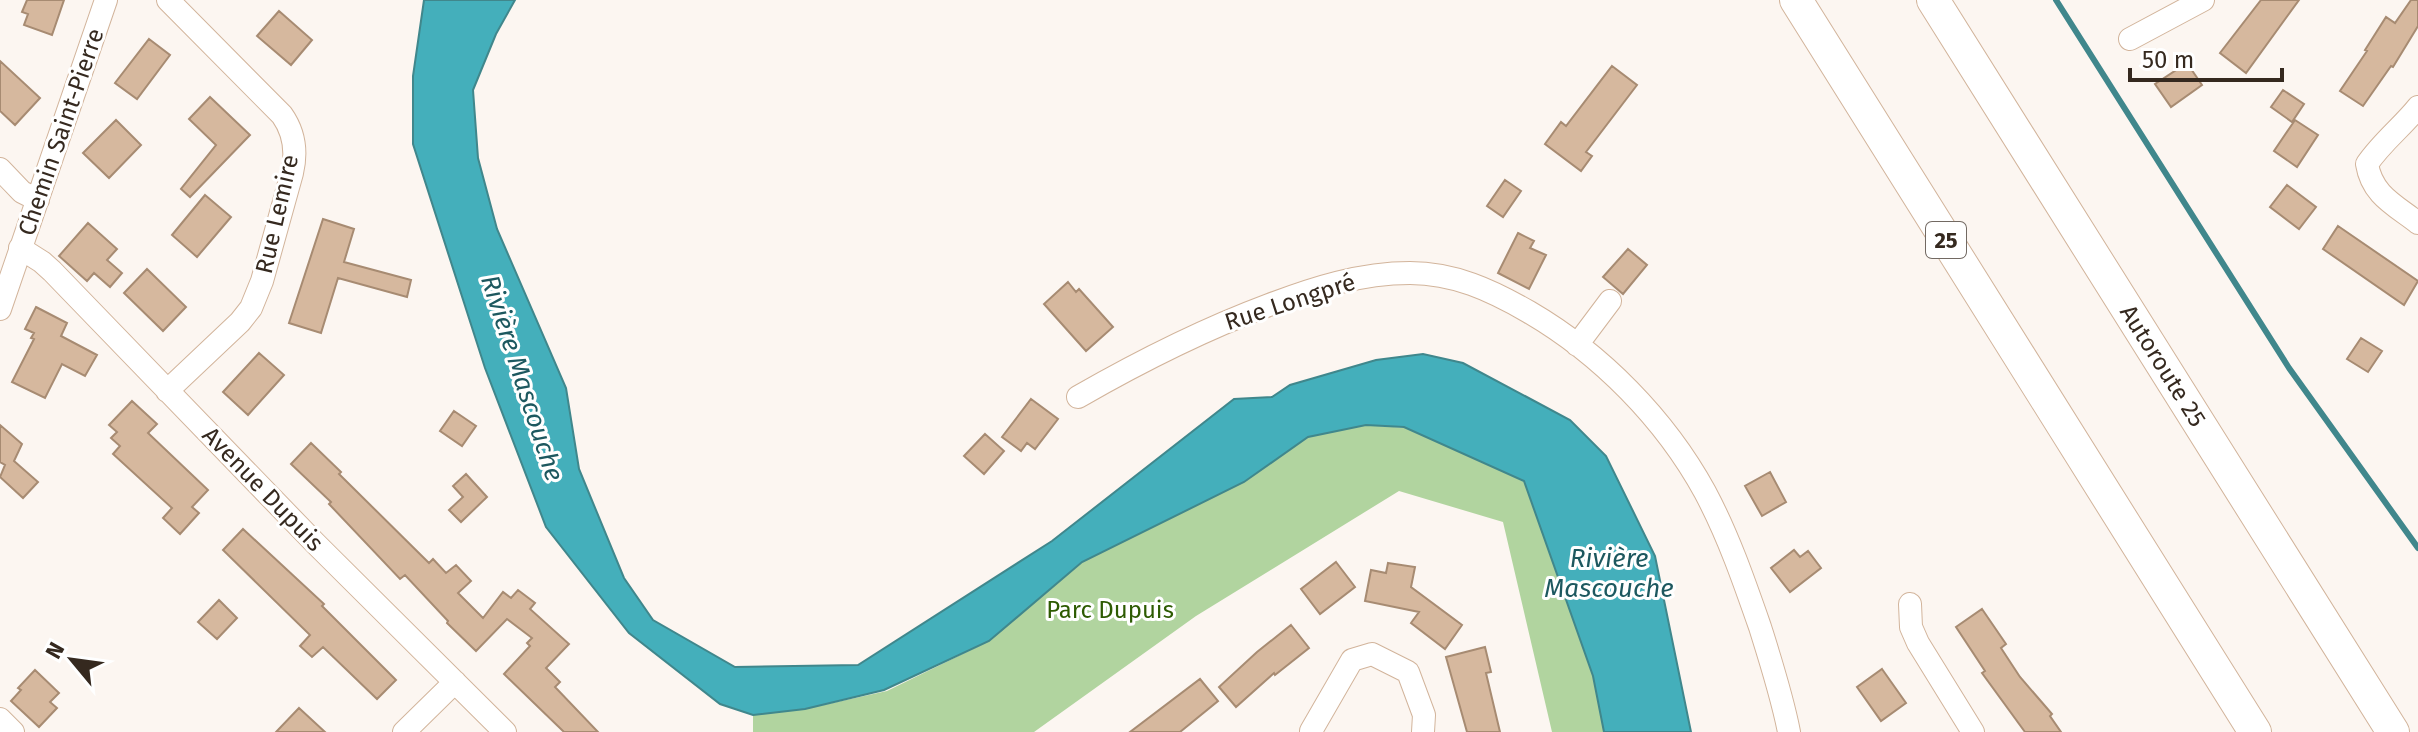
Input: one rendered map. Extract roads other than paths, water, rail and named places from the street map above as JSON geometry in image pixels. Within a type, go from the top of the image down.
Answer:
[{"type":"highway","name":"25","points":[[1796,0],[2255,732]]},
{"type":"highway","name":"Autoroute 25","points":[[1933,0],[2393,732]]},
{"type":"street","name":"Chemin Saint-Pierre","points":[[0,309],[106,0]]},
{"type":"street","name":"Rue Lemire","points":[[167,391],[240,322],[256,300],[295,155],[290,129],[282,115],[168,0]]},
{"type":"street","points":[[2130,39],[2203,0]]},
{"type":"street","points":[[2418,107],[2404,125],[2381,144],[2367,164],[2370,179],[2379,193],[2418,223]]},
{"type":"street","points":[[0,169],[22,192],[38,200]]},
{"type":"street","name":"Avenue Dupuis","points":[[20,248],[52,271],[505,732]]},
{"type":"street","name":"Rue Longpré","points":[[1078,397],[1173,345],[1310,290],[1350,279],[1413,273],[1438,275],[1475,285],[1533,314],[1577,345],[1642,405],[1677,448],[1703,489],[1732,551],[1777,680],[1789,732]]},
{"type":"street","points":[[1577,345],[1610,301]]},
{"type":"street","points":[[1910,604],[1911,627],[1918,643],[1973,732]]},
{"type":"street","points":[[1311,732],[1352,660],[1372,654],[1408,672],[1424,715],[1423,732]]},
{"type":"street","points":[[404,732],[455,682]]},
{"type":"street","points":[[0,719],[13,732]]},
{"type":"water","name":"Rivière Mascouche","points":[[424,0],[515,0],[496,34],[473,90],[478,158],[497,229],[566,388],[579,469],[624,578],[653,620],[735,667],[858,665],[1052,541],[1234,399],[1272,397],[1290,385],[1376,360],[1423,354],[1463,363],[1570,420],[1606,456],[1655,556],[1691,732],[1604,732],[1593,676],[1524,481],[1404,427],[1366,425],[1308,437],[1244,482],[1082,562],[989,641],[884,690],[805,709],[753,715],[720,704],[629,633],[546,527],[485,368],[413,144],[413,76]]},
{"type":"waterway","points":[[2056,0],[2289,368],[2418,548]]},
{"type":"park label","name":"Parc Dupuis","points":[[1110,610]]}]
